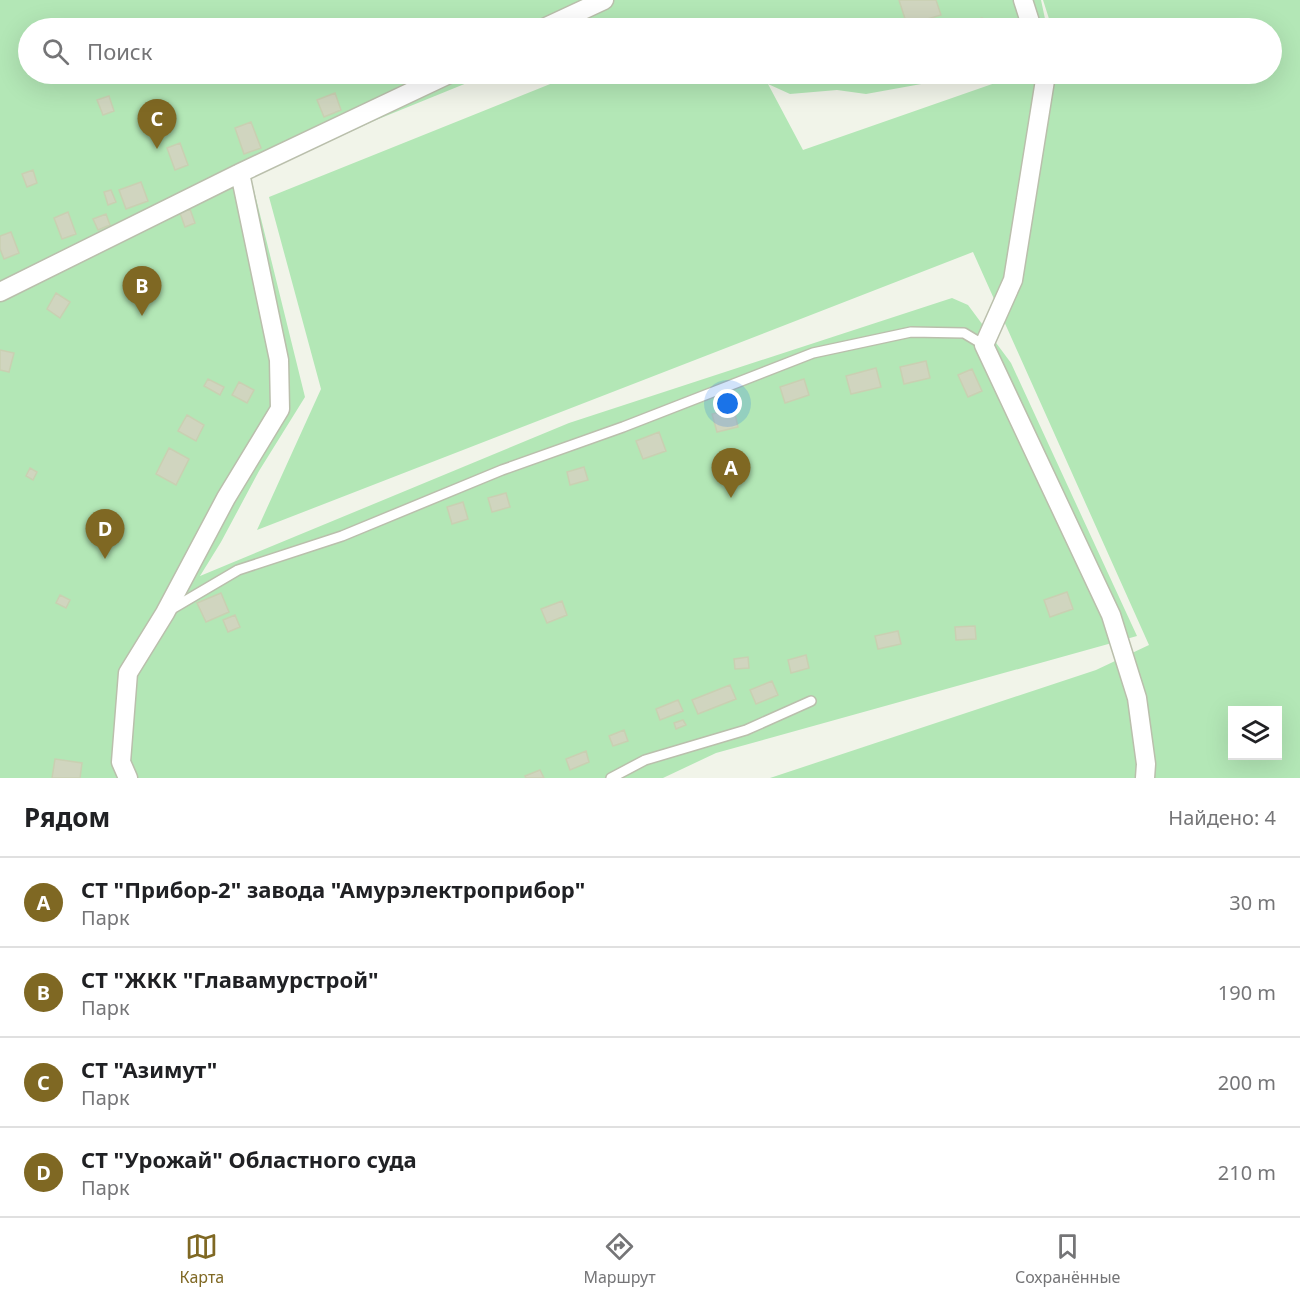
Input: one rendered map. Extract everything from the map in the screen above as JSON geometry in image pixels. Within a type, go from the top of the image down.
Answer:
[{"type":"street","points":[[565,18],[604,0]]},
{"type":"street","points":[[1023,0],[1029,18]]},
{"type":"street","points":[[0,292],[240,173],[428,84]]},
{"type":"street","points":[[1046,84],[1013,280],[984,345],[1111,615],[1137,698],[1146,764],[1145,778]]},
{"type":"street","points":[[128,778],[121,762],[128,673],[165,613],[226,498],[280,409],[279,360],[240,173]]},
{"type":"lane","points":[[165,613],[238,570],[342,536],[502,470],[623,427],[813,353],[911,332],[964,333],[984,345]]},
{"type":"lane","points":[[611,778],[645,760],[746,730],[811,701]]},
{"type":"green space","points":[[0,0],[1041,0],[1045,18],[18,18],[18,84],[464,84],[376,120],[251,178],[305,397],[259,471],[200,576],[569,423],[952,298],[968,305],[1011,363],[1137,636],[716,753],[663,778],[0,778]]},
{"type":"green space","points":[[1043,0],[1300,0],[1300,778],[770,778],[1096,670],[1149,645],[973,252],[257,530],[321,389],[269,197],[550,84],[768,84],[803,150],[992,84],[1282,84],[1282,18],[1049,18]]},
{"type":"green space","points":[[768,84],[921,84],[866,94],[837,90],[790,94]]},
{"type":"building","points":[[899,0],[936,0],[941,15],[931,18],[905,18]]},
{"type":"building","points":[[335,93],[341,110],[324,117],[317,100]]},
{"type":"building","points":[[109,96],[114,111],[103,115],[97,100]]},
{"type":"building","points":[[251,122],[261,148],[244,154],[235,128]]},
{"type":"building","points":[[180,143],[188,165],[175,170],[167,148]]},
{"type":"building","points":[[33,170],[37,183],[27,187],[22,174]]},
{"type":"building","points":[[141,182],[148,201],[126,209],[119,190]]},
{"type":"building","points":[[111,190],[116,202],[108,205],[104,192]]},
{"type":"building","points":[[190,209],[195,223],[185,227],[180,213]]},
{"type":"building","points":[[68,212],[76,234],[62,239],[54,218]]},
{"type":"building","points":[[106,214],[110,225],[98,230],[93,219]]},
{"type":"building","points":[[11,232],[19,253],[4,259],[0,249],[0,236]]},
{"type":"building","points":[[56,293],[70,302],[60,318],[47,309]]},
{"type":"building","points":[[0,350],[14,353],[9,372],[0,370]]},
{"type":"building","points":[[926,361],[930,378],[904,384],[900,367]]},
{"type":"building","points":[[876,368],[881,387],[851,394],[846,376]]},
{"type":"building","points":[[972,369],[982,391],[968,397],[958,375]]},
{"type":"building","points":[[208,379],[224,387],[220,395],[204,386]]},
{"type":"building","points":[[804,379],[809,395],[785,403],[780,387]]},
{"type":"building","points":[[239,382],[254,390],[247,403],[232,395]]},
{"type":"building","points":[[734,409],[738,427],[717,432],[712,414]]},
{"type":"building","points":[[187,415],[204,425],[196,441],[178,431]]},
{"type":"building","points":[[659,432],[666,451],[643,459],[636,441]]},
{"type":"building","points":[[169,448],[189,459],[176,485],[156,474]]},
{"type":"building","points":[[584,467],[588,480],[570,485],[567,472]]},
{"type":"building","points":[[30,468],[37,472],[33,480],[26,476]]},
{"type":"building","points":[[506,493],[510,507],[492,512],[488,498]]},
{"type":"building","points":[[463,502],[468,519],[452,524],[447,507]]},
{"type":"building","points":[[1067,592],[1073,609],[1050,617],[1044,600]]},
{"type":"building","points":[[221,593],[229,612],[206,622],[197,603]]},
{"type":"building","points":[[60,595],[70,600],[66,608],[56,603]]},
{"type":"building","points":[[562,601],[567,615],[547,623],[541,609]]},
{"type":"building","points":[[235,615],[240,627],[228,632],[223,620]]},
{"type":"building","points":[[975,626],[976,639],[956,640],[955,627]]},
{"type":"building","points":[[898,631],[901,644],[878,649],[875,636]]},
{"type":"building","points":[[806,655],[809,668],[791,673],[788,660]]},
{"type":"building","points":[[748,657],[749,668],[735,669],[734,659]]},
{"type":"building","points":[[772,681],[778,695],[756,704],[750,690]]},
{"type":"building","points":[[730,685],[736,699],[698,714],[692,700]]},
{"type":"building","points":[[678,700],[683,711],[660,720],[656,709]]},
{"type":"building","points":[[683,720],[686,725],[676,729],[674,723]]},
{"type":"building","points":[[624,730],[628,741],[613,746],[609,736]]},
{"type":"building","points":[[586,751],[589,762],[570,770],[566,759]]},
{"type":"building","points":[[55,759],[82,763],[80,778],[52,778]]},
{"type":"building","points":[[540,770],[544,778],[526,778],[525,776]]},
{"type":"place","name":"СТ \"Азимут\"","points":[[157,149]]},
{"type":"place","name":"СТ \"ЖКК \"Главамурстрой\"","points":[[142,316]]},
{"type":"place","name":"СТ \"Прибор-2\" завода \"Амурэлектроприбор\"","points":[[731,498]]},
{"type":"place","name":"СТ \"Урожай\" Областного суда","points":[[105,559]]}]
